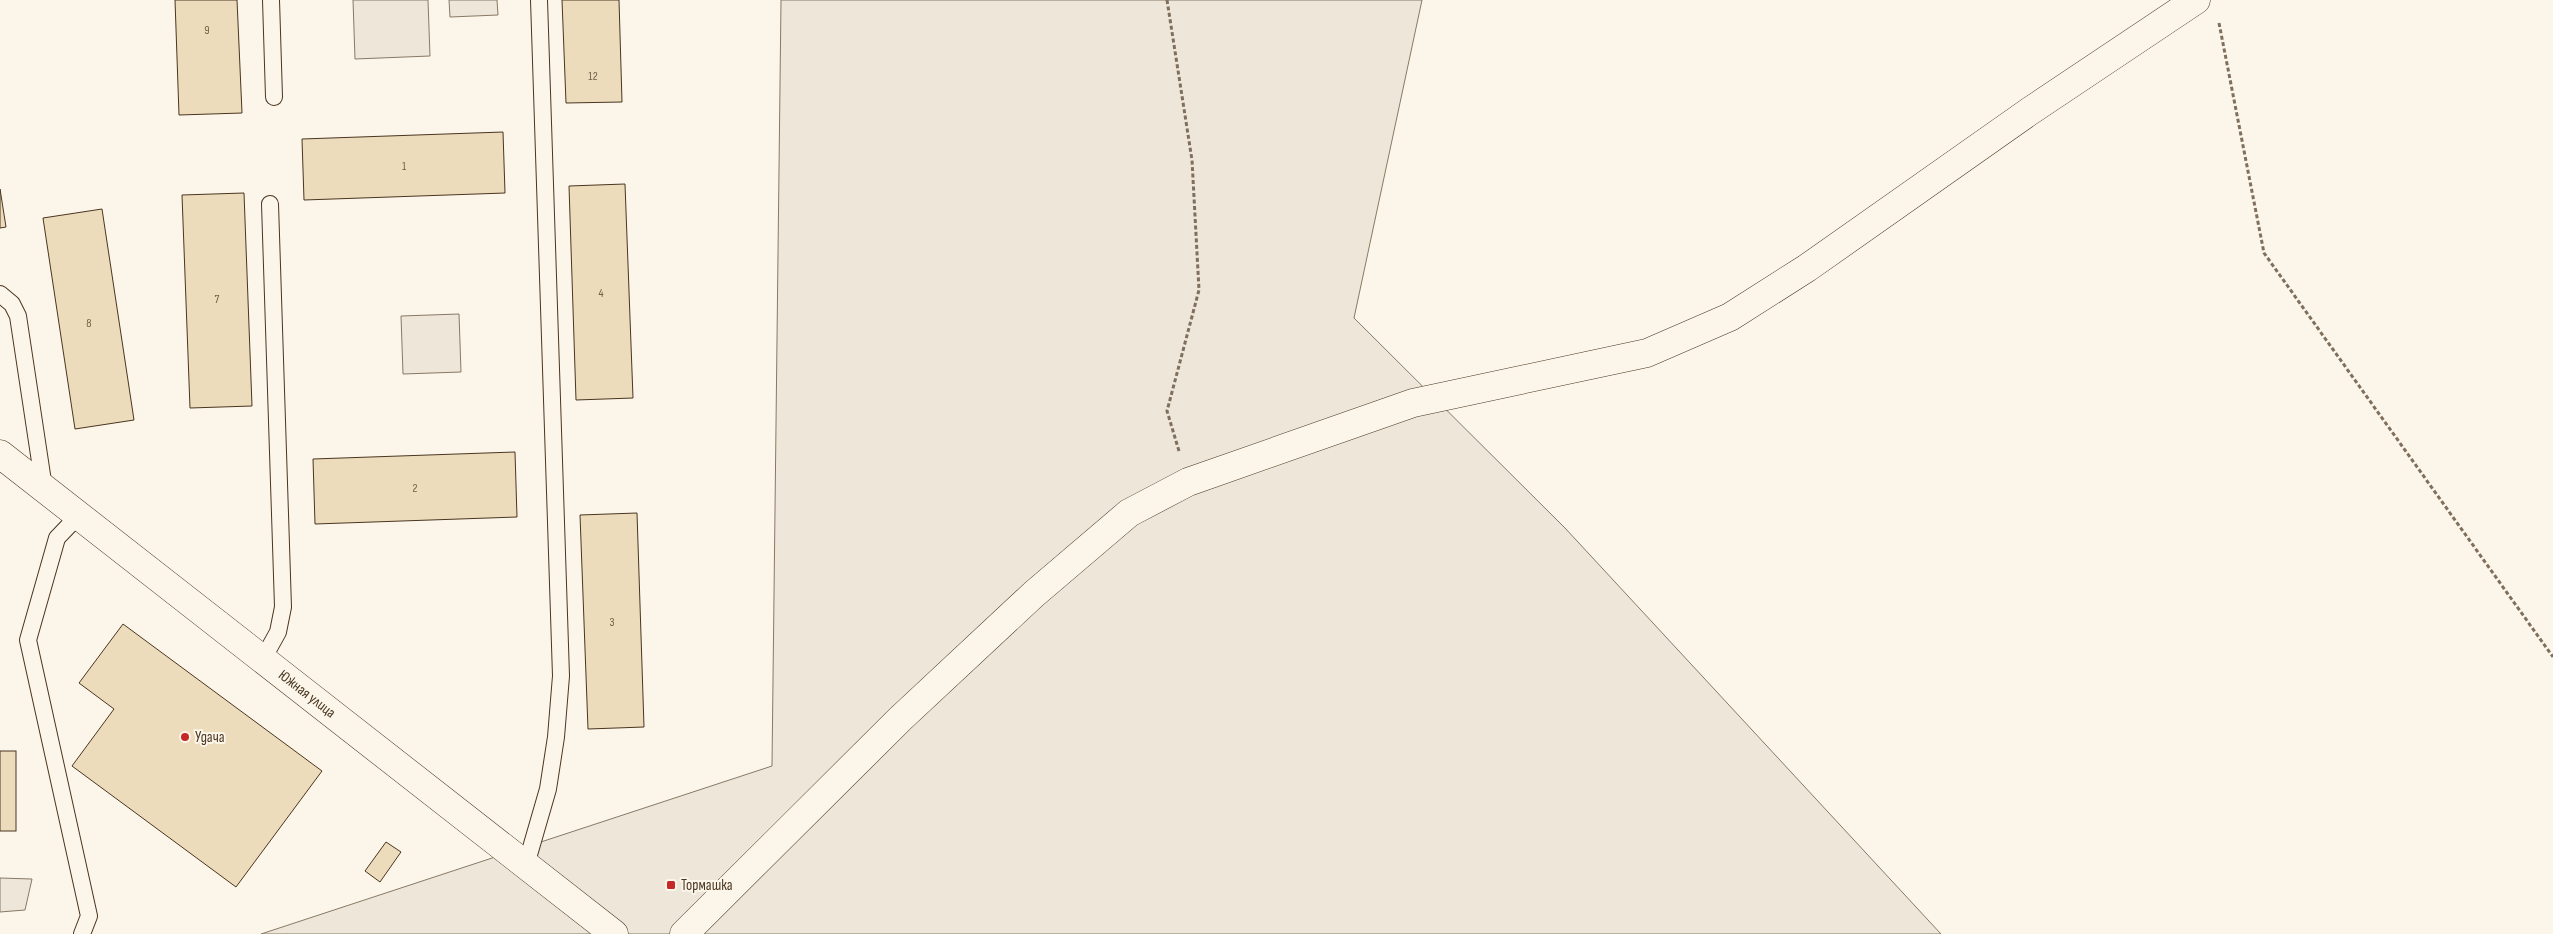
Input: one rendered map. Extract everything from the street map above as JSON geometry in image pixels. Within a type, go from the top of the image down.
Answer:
[{"type":"street","points":[[684,934],[900,720],[1034,594],[1129,513],[1188,482],[1413,403],[1646,353],[1730,317],[1807,268],[2030,111],[2196,0]]},
{"type":"street","name":"Южная улица","points":[[0,454],[614,934]]},
{"type":"lane","points":[[271,0],[274,97]]},
{"type":"lane","points":[[526,864],[548,789],[556,737],[561,676],[539,0]]},
{"type":"lane","points":[[263,659],[278,632],[283,607],[270,204]]},
{"type":"lane","points":[[0,294],[12,304],[18,316],[44,488]]},
{"type":"lane","points":[[78,515],[57,538],[28,640],[89,916],[82,934]]},
{"type":"path","points":[[1167,0],[1192,160],[1199,290],[1167,411],[1188,482]]},
{"type":"path","points":[[2219,20],[2264,253],[2553,657]]},
{"type":"shaded area","points":[[353,0],[428,0],[430,56],[355,59]]},
{"type":"shaded area","points":[[449,0],[497,0],[498,15],[450,17]]},
{"type":"shaded area","points":[[781,0],[1422,0],[1354,318],[1565,528],[1941,934],[261,934],[772,766]]},
{"type":"shaded area","points":[[459,314],[461,372],[403,374],[401,316]]},
{"type":"shaded area","points":[[0,878],[32,879],[25,910],[0,912]]},
{"type":"building","points":[[175,0],[237,0],[242,113],[179,115]]},
{"type":"building","points":[[562,0],[619,0],[622,102],[566,103]]},
{"type":"building","points":[[503,132],[505,193],[304,200],[302,139]]},
{"type":"building","points":[[625,184],[633,398],[576,400],[569,186]]},
{"type":"building","points":[[0,189],[6,227],[0,228]]},
{"type":"building","points":[[244,193],[252,406],[190,408],[182,195]]},
{"type":"building","points":[[102,209],[134,420],[75,429],[43,218]]},
{"type":"building","points":[[515,452],[517,517],[315,524],[313,459]]},
{"type":"building","points":[[637,513],[644,727],[588,729],[580,515]]},
{"type":"building","name":"Удача","points":[[123,624],[322,771],[236,887],[72,766],[114,709],[79,683]]},
{"type":"building","points":[[0,751],[16,751],[16,831],[0,831]]},
{"type":"building","points":[[386,842],[401,852],[380,882],[365,871]]},
{"type":"place","name":"Удача","points":[[185,737]]},
{"type":"place","name":"Тормашка","points":[[671,885]]}]
